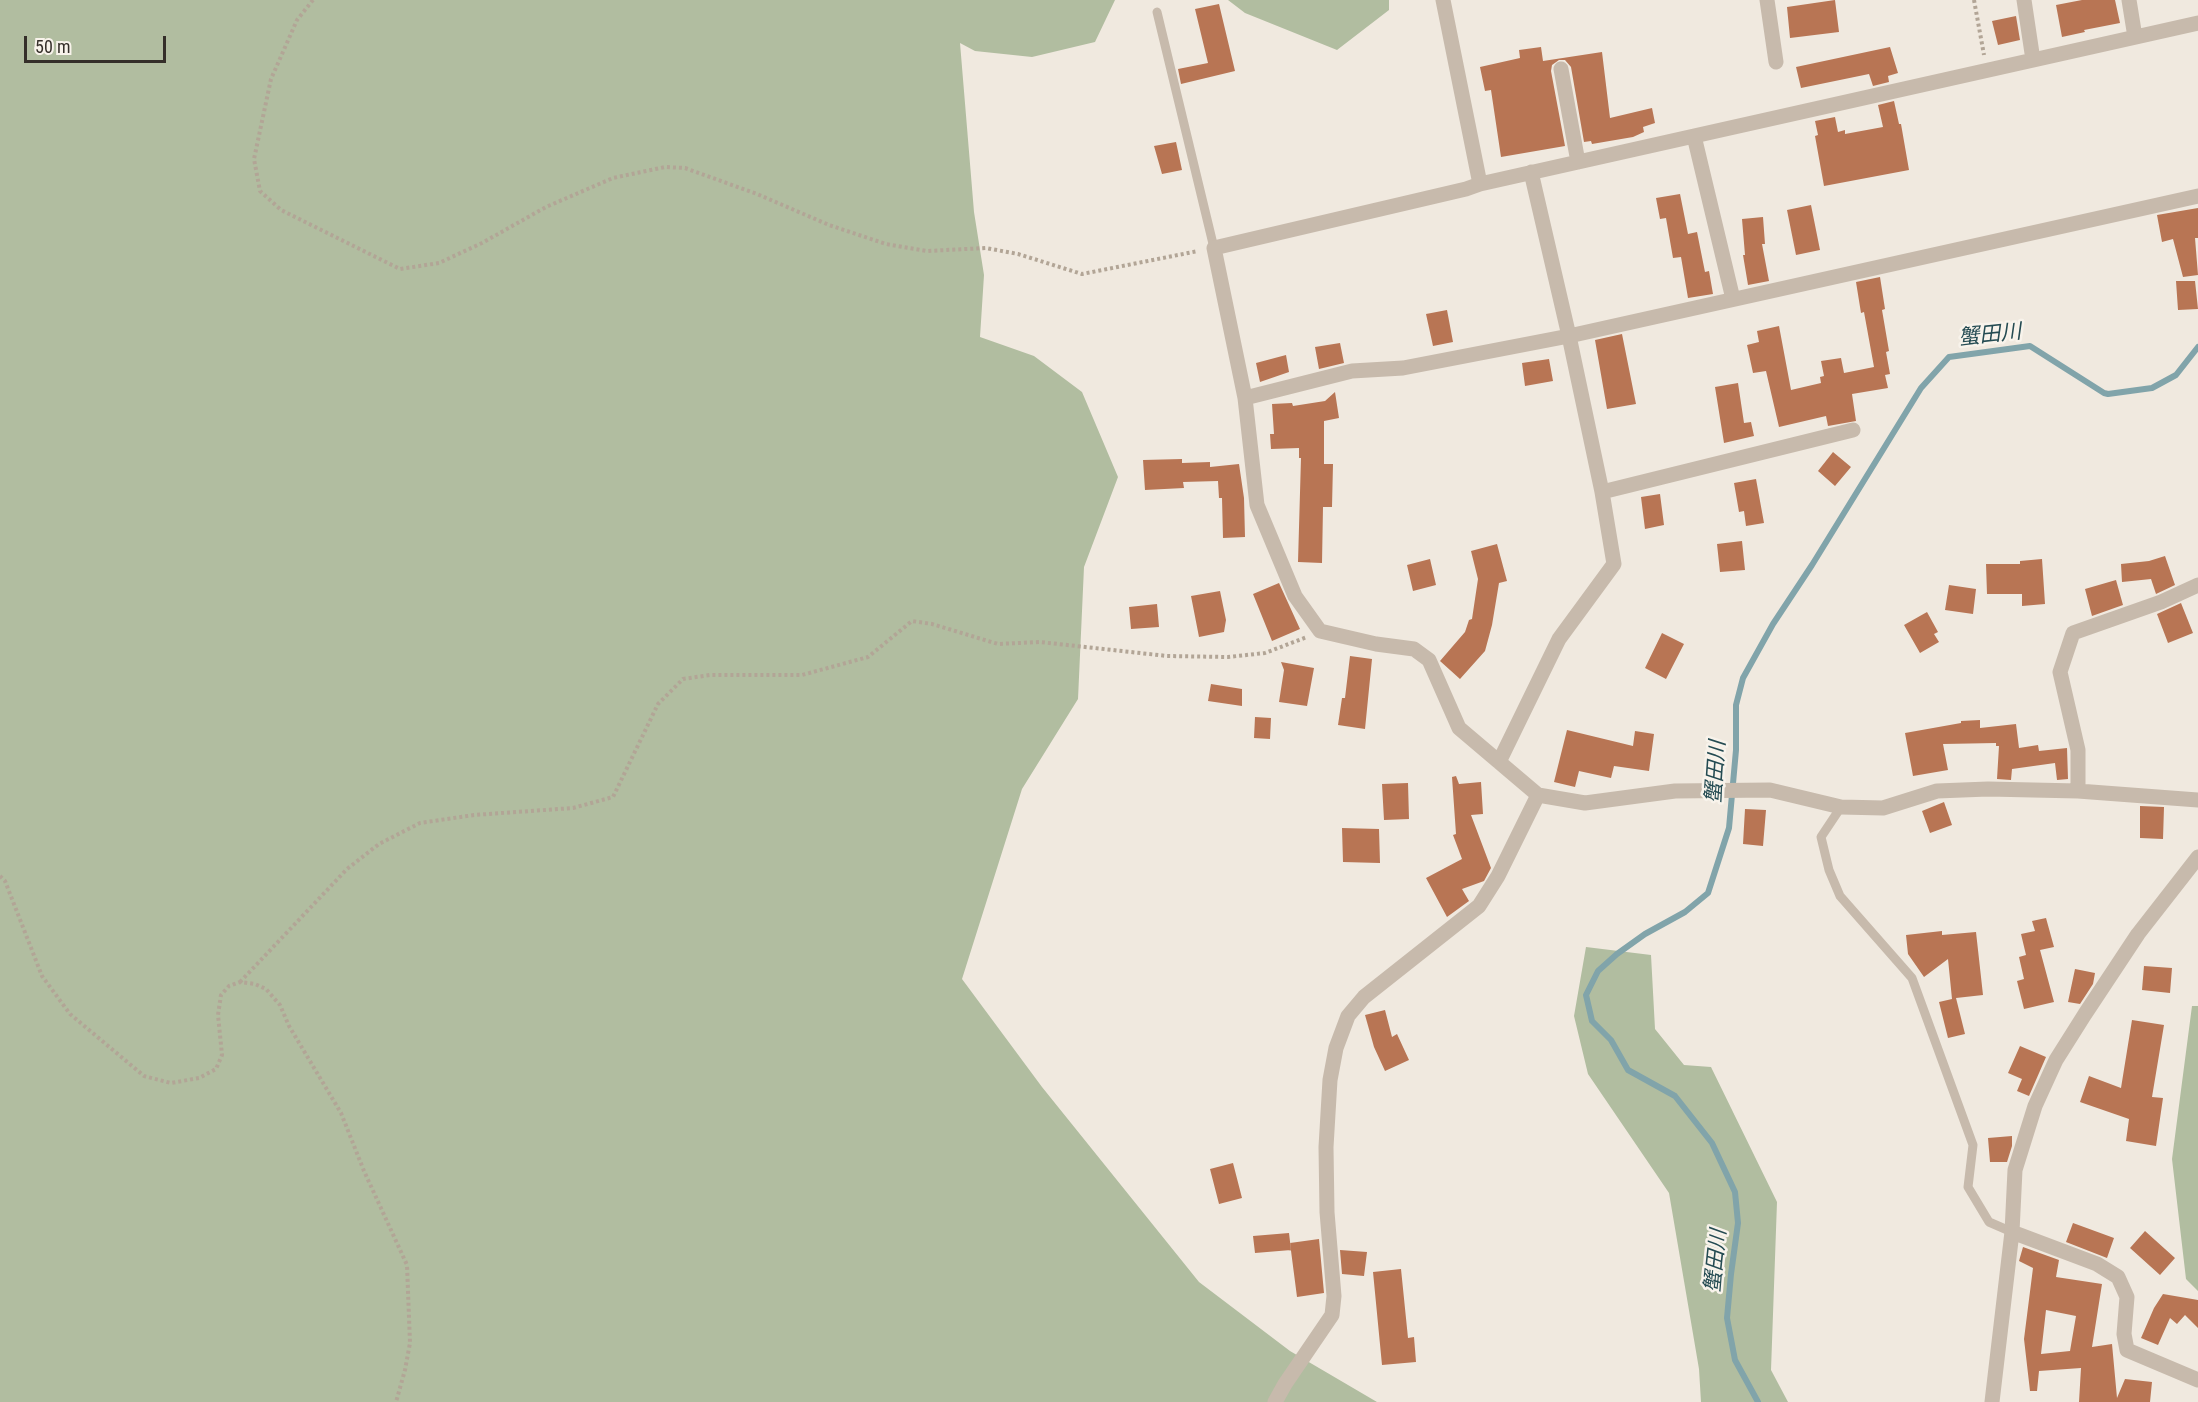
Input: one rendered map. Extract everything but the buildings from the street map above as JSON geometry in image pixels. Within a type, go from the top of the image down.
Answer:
[{"type":"street","points":[[1443,0],[1480,184]]},
{"type":"street","points":[[1767,0],[1776,62]]},
{"type":"street","points":[[2024,0],[2033,60]]},
{"type":"street","points":[[2129,0],[2135,37]]},
{"type":"street","points":[[2198,23],[1531,172],[1214,248],[1245,398],[1257,505],[1295,596],[1320,631],[1376,644],[1414,649],[1429,660],[1459,728],[1538,795],[1585,803],[1675,791],[1770,790],[1841,807],[1883,808],[1937,791],[1988,789],[2078,791],[2198,800]]},
{"type":"street","points":[[1560,69],[1578,162]]},
{"type":"street","points":[[1694,136],[1733,299]]},
{"type":"street","points":[[1499,762],[1559,639],[1614,564],[1602,492],[1569,336],[1531,172]]},
{"type":"street","points":[[1245,398],[1352,371],[1403,368],[1569,336],[2198,196]]},
{"type":"street","points":[[1602,492],[1853,430]]},
{"type":"street","points":[[2078,791],[2078,750],[2060,672],[2073,633],[2161,603],[2198,585]]},
{"type":"street","points":[[1275,1402],[1332,1315],[1334,1296],[1327,1202],[1330,1080],[1336,1048],[1348,1016],[1364,997],[1479,906],[1498,876],[1538,795]]},
{"type":"street","points":[[1992,1402],[2012,1232],[2015,1170],[2035,1106],[2056,1060],[2138,934],[2198,857]]},
{"type":"street","points":[[2012,1232],[2097,1264],[2118,1276],[2127,1297],[2124,1334],[2127,1350],[2198,1380]]},
{"type":"lane","points":[[1157,12],[1214,248]]},
{"type":"lane","points":[[1841,807],[1821,837],[1829,870],[1840,896],[1912,978],[1973,1145],[1968,1187],[1989,1221],[2012,1232]]},
{"type":"path","points":[[313,0],[297,20],[272,79],[254,159],[260,191],[281,210],[399,269],[438,263],[482,243],[546,207],[612,178],[665,167],[696,171],[758,194],[829,225],[886,244],[927,251],[986,248],[1018,254],[1082,274],[1214,248]]},
{"type":"path","points":[[1974,0],[1987,70]]},
{"type":"path","points":[[0,876],[5,881],[42,976],[70,1014],[144,1076],[171,1083],[199,1078],[216,1069],[222,1055],[218,1015],[222,995],[229,986],[240,982],[346,869],[379,844],[420,823],[474,815],[573,808],[613,797],[658,704],[683,679],[710,675],[802,675],[868,657],[912,621],[932,624],[998,644],[1040,642],[1167,656],[1228,657],[1265,653],[1320,631]]},
{"type":"path","points":[[240,982],[255,984],[266,989],[280,1005],[289,1026],[341,1113],[364,1171],[407,1265],[410,1343],[396,1402]]},
{"type":"green space","points":[[0,0],[1115,0],[1095,42],[1032,57],[975,51],[960,43],[974,212],[984,275],[980,337],[1034,356],[1082,392],[1118,477],[1084,567],[1078,699],[1022,789],[962,979],[1042,1087],[1199,1282],[1290,1351],[1377,1402],[0,1402]]},
{"type":"green space","points":[[1228,0],[1389,0],[1389,10],[1337,50],[1245,13]]},
{"type":"green space","points":[[1586,947],[1651,955],[1655,1029],[1684,1065],[1711,1067],[1777,1202],[1771,1370],[1788,1402],[1701,1402],[1699,1369],[1669,1193],[1588,1074],[1574,1016]]},
{"type":"green space","points":[[2192,1006],[2198,1006],[2198,1291],[2186,1279],[2172,1159]]},
{"type":"waterway","name":"蟹田川","points":[[1758,1402],[1735,1360],[1727,1318],[1738,1223],[1735,1192],[1712,1143],[1675,1096],[1628,1070],[1611,1040],[1592,1021],[1586,995],[1598,971],[1617,954],[1645,934],[1685,912],[1708,893],[1729,828],[1736,750],[1736,705],[1743,678],[1773,624],[1921,388],[1949,357],[2030,346],[2108,394],[2152,388],[2176,375],[2198,347]]}]
